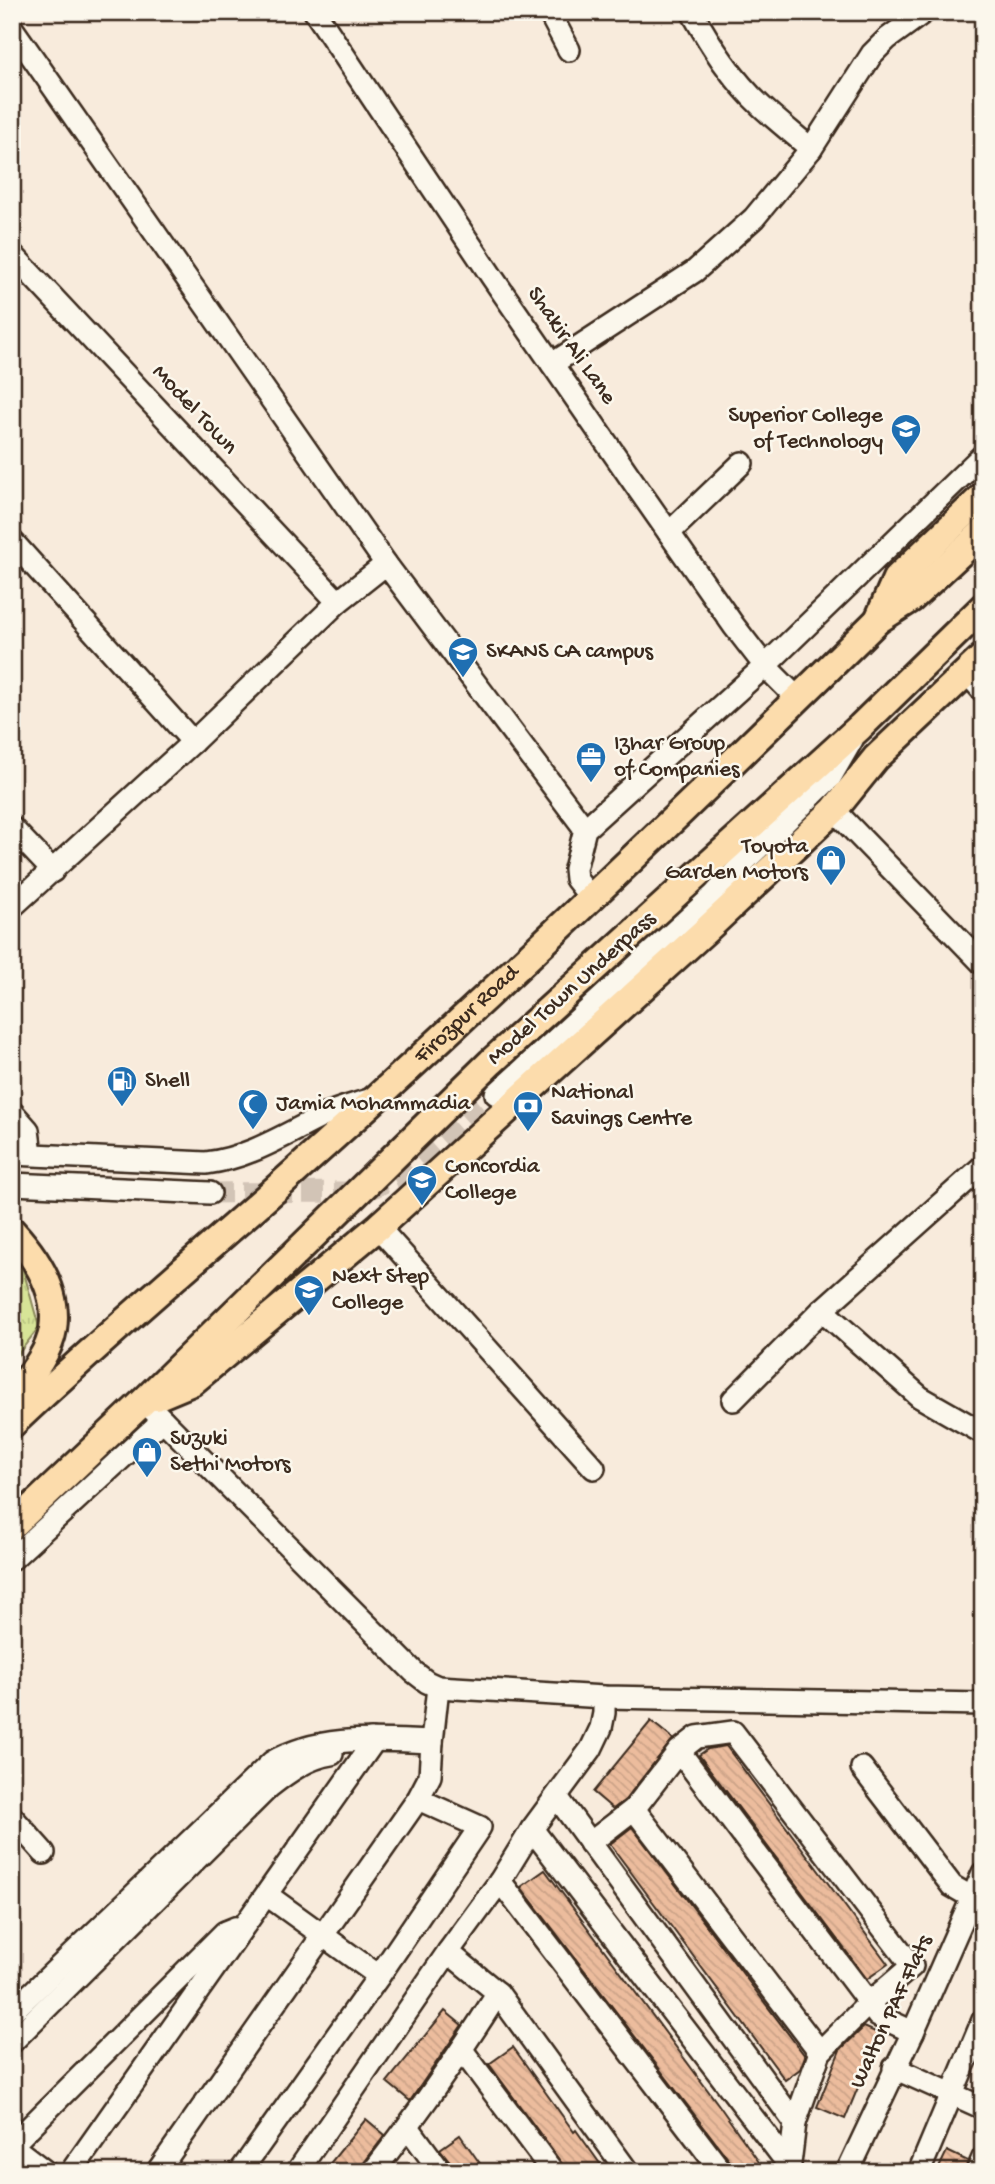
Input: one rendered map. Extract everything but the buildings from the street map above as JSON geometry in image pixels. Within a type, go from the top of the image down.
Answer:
[{"type":"main road","name":"Firozpur Road","points":[[878,620],[896,579],[983,496]]},
{"type":"main road","name":"Firozpur Road","points":[[12,1424],[81,1357],[278,1187],[375,1098],[591,898],[878,620],[911,599],[974,539]]},
{"type":"main road","points":[[12,1525],[144,1401],[491,1062],[860,726],[983,607]]},
{"type":"main road","points":[[144,1401],[192,1382],[378,1227],[834,810],[876,758],[977,674]]},
{"type":"main road","points":[[12,1231],[33,1255],[45,1278],[52,1304],[53,1329],[43,1355],[12,1399]]},
{"type":"street","points":[[12,18],[21,12]]},
{"type":"street","name":"Shakir Ali Lane","points":[[315,12],[552,364],[734,626],[765,666],[798,699]]},
{"type":"street","points":[[549,12],[569,50]]},
{"type":"street","points":[[692,12],[713,48],[736,79],[759,104],[811,149]]},
{"type":"street","points":[[552,364],[703,265],[754,218],[811,149],[872,54],[887,39],[925,12]]},
{"type":"street","points":[[12,28],[386,564],[585,829]]},
{"type":"street","name":"Model Town","points":[[12,254],[338,602]]},
{"type":"street","points":[[591,898],[576,879],[575,869],[585,829],[765,666],[983,455]]},
{"type":"street","points":[[669,533],[742,463]]},
{"type":"street","points":[[17,554],[193,742]]},
{"type":"street","points":[[12,907],[193,742],[338,602],[386,564]]},
{"type":"street","points":[[714,895],[830,778],[860,726]]},
{"type":"street","points":[[714,895],[747,872],[876,758]]},
{"type":"street","points":[[834,810],[983,964]]},
{"type":"street","points":[[12,828],[53,871]]},
{"type":"street","name":"Model Town Underpass","points":[[496,1094],[714,895]]},
{"type":"street","points":[[12,1112],[28,1130],[21,1154],[206,1163],[236,1158],[288,1136],[325,1115],[375,1098]]},
{"type":"street","points":[[733,1401],[822,1310],[983,1166]]},
{"type":"street","points":[[12,1184],[210,1193]]},
{"type":"street","points":[[378,1227],[594,1468]]},
{"type":"street","points":[[822,1310],[920,1397],[983,1433]]},
{"type":"street","points":[[144,1401],[414,1671],[438,1687],[604,1697],[983,1704]]},
{"type":"street","points":[[12,1559],[163,1420]]},
{"type":"street","points":[[157,2172],[418,1799],[430,1776],[438,1687]]},
{"type":"street","points":[[297,2172],[500,1881],[532,1829],[591,1749],[604,1713],[604,1697]]},
{"type":"street","points":[[590,1843],[634,1809],[678,1751],[697,1737],[733,1732],[912,1966],[869,2003],[820,2052],[795,2123],[789,2168]]},
{"type":"street","points":[[12,2012],[272,1762],[291,1751],[313,1745],[371,1740],[432,1742]]},
{"type":"street","points":[[71,2172],[372,1744],[371,1740]]},
{"type":"street","points":[[678,1751],[878,2016],[913,2032]]},
{"type":"street","points":[[12,2042],[269,1787],[289,1771],[312,1759],[345,1753],[360,1760]]},
{"type":"street","points":[[862,1768],[952,1886],[973,1898]]},
{"type":"street","points":[[557,1797],[795,2123]]},
{"type":"street","points":[[240,2172],[379,1976],[480,1827],[418,1799]]},
{"type":"street","points":[[634,1809],[820,2052]]},
{"type":"street","points":[[12,1817],[44,1853]]},
{"type":"street","points":[[532,1829],[789,2168]]},
{"type":"street","name":"Walton PAF Flats","points":[[847,2172],[913,2032],[983,1873]]},
{"type":"street","points":[[500,1881],[722,2172]]},
{"type":"street","points":[[267,1895],[379,1976]]},
{"type":"street","points":[[46,2172],[12,2146],[225,1932],[235,1928],[240,1932]]},
{"type":"street","points":[[448,1952],[498,1993],[628,2172]]},
{"type":"street","points":[[373,2172],[408,2127],[498,1993]]},
{"type":"street","points":[[919,2172],[983,2020]]},
{"type":"street","points":[[461,2050],[553,2172]]},
{"type":"street","points":[[894,2068],[983,2108]]},
{"type":"street","points":[[408,2127],[441,2172]]},
{"type":"green space","points":[[12,1249],[18,1251],[39,1327],[12,1362]]},
{"type":"tunnel","points":[[210,1193],[351,1192],[375,1187],[403,1174],[496,1094]]},
{"type":"place","name":"Superior College of Technology","points":[[906,456]]},
{"type":"place","name":"SKANS CA campus","points":[[463,679]]},
{"type":"place","name":"Izhar Group of Companies","points":[[591,784]]},
{"type":"place","name":"Toyota Garden Motors","points":[[831,887]]},
{"type":"place","name":"Shell","points":[[122,1108]]},
{"type":"place","name":"Jamia Mohammadia","points":[[253,1131]]},
{"type":"place","name":"National Savings Centre","points":[[528,1133]]},
{"type":"place","name":"Concordia College","points":[[422,1207]]},
{"type":"place","name":"Next Step College","points":[[309,1317]]},
{"type":"place","name":"Suzuki Sethi Motors","points":[[147,1479]]}]
